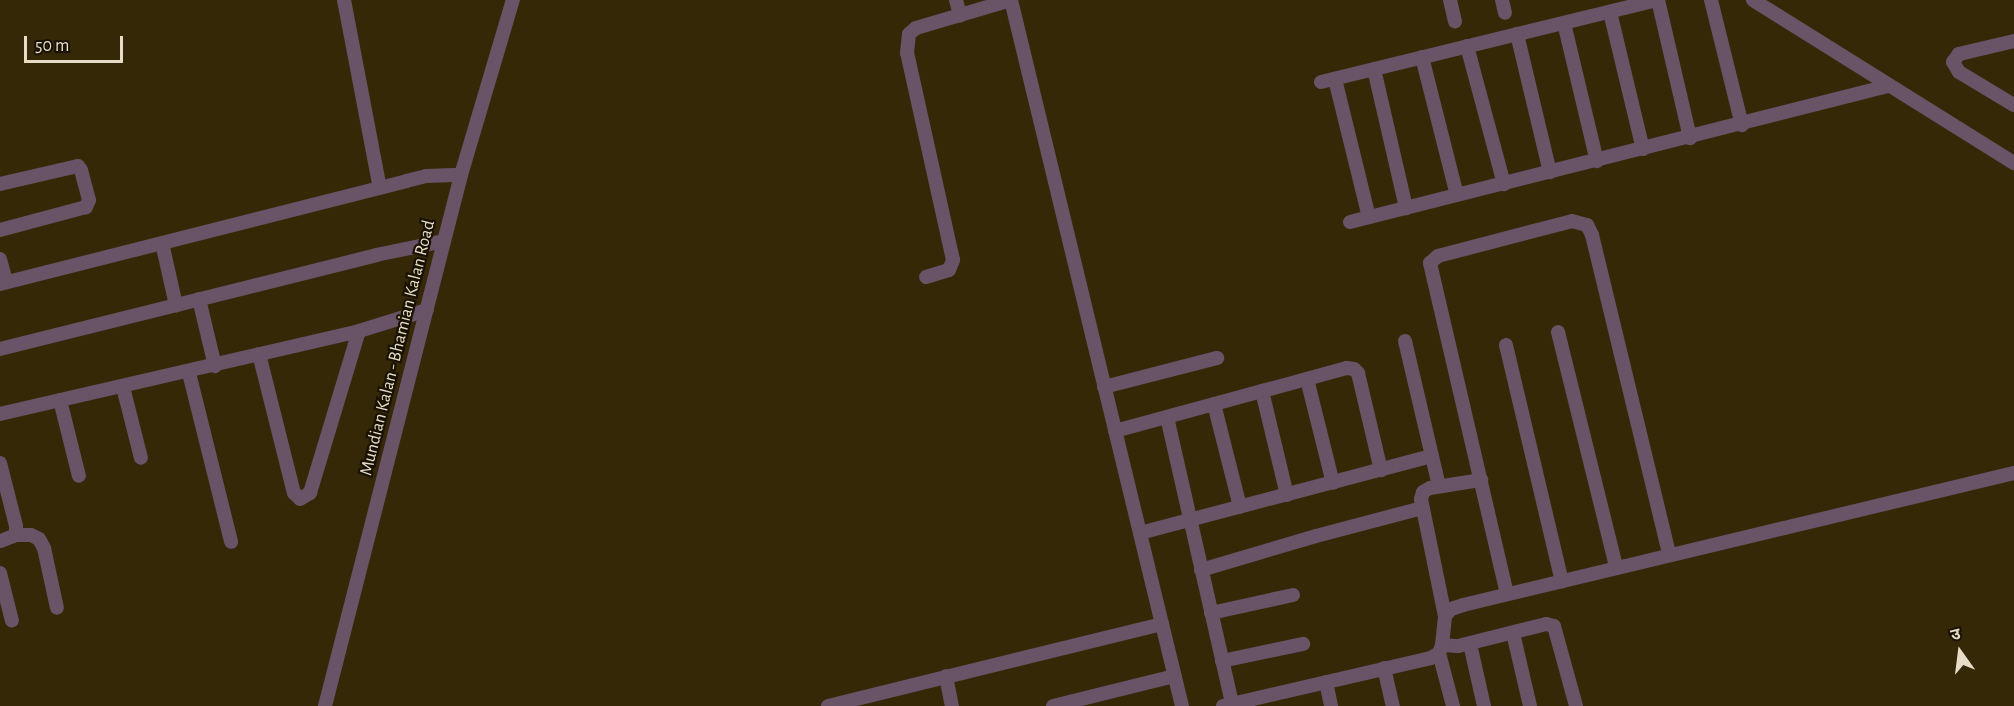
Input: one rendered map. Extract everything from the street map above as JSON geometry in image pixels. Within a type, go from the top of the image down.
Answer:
[{"type":"street","points":[[344,0],[380,188]]},
{"type":"street","name":"Mundian Kalan - Bhamian Kalan Road","points":[[326,706],[461,175],[513,0]]},
{"type":"street","points":[[956,0],[960,15]]},
{"type":"street","points":[[926,276],[949,270],[953,260],[906,42],[909,34],[916,28],[1011,0],[1182,706]]},
{"type":"street","points":[[1450,0],[1455,21]]},
{"type":"street","points":[[1369,217],[1328,80],[1657,0],[1690,138]]},
{"type":"street","points":[[1711,0],[1742,125]]},
{"type":"street","points":[[1753,0],[2014,163]]},
{"type":"street","points":[[1610,12],[1643,149]]},
{"type":"street","points":[[1564,22],[1597,161]]},
{"type":"street","points":[[1517,34],[1551,172]]},
{"type":"street","points":[[2014,41],[1959,54],[1953,62],[1959,72],[2014,105]]},
{"type":"street","points":[[1467,46],[1504,184]]},
{"type":"street","points":[[1422,57],[1457,195]]},
{"type":"street","points":[[1374,69],[1406,208]]},
{"type":"street","points":[[1350,222],[1742,125],[1888,86]]},
{"type":"street","points":[[0,184],[78,166],[89,200],[86,207],[0,230]]},
{"type":"street","points":[[0,259],[3,283],[426,176],[461,175]]},
{"type":"street","points":[[1507,594],[1430,263],[1438,256],[1580,221],[1587,225],[1592,235],[1669,554]]},
{"type":"street","points":[[0,349],[176,304],[444,241]]},
{"type":"street","points":[[162,243],[176,304]]},
{"type":"street","points":[[199,299],[214,366]]},
{"type":"street","points":[[0,414],[189,373],[359,331],[427,310]]},
{"type":"street","points":[[259,354],[294,493],[300,499],[310,493],[359,331]]},
{"type":"street","points":[[1558,332],[1616,567]]},
{"type":"street","points":[[1405,341],[1438,486]]},
{"type":"street","points":[[1506,345],[1562,580]]},
{"type":"street","points":[[1104,387],[1217,358]]},
{"type":"street","points":[[1115,431],[1347,368],[1354,369],[1358,373],[1381,470]]},
{"type":"street","points":[[189,373],[231,542]]},
{"type":"street","points":[[1307,379],[1333,483]]},
{"type":"street","points":[[123,387],[141,458]]},
{"type":"street","points":[[1262,391],[1287,495]]},
{"type":"street","points":[[60,400],[79,476]]},
{"type":"street","points":[[1214,404],[1240,507]]},
{"type":"street","points":[[1167,417],[1222,661],[1227,705],[1270,701],[1326,682],[1431,658],[1441,649],[1470,644],[1546,624],[1554,626],[1558,633],[1576,706]]},
{"type":"street","points":[[1140,533],[1431,456]]},
{"type":"street","points":[[0,463],[16,526],[16,535]]},
{"type":"street","points":[[1444,616],[1451,609],[1463,605],[1562,580],[2014,473]]},
{"type":"street","points":[[1453,706],[1441,649],[1444,616],[1422,508],[1423,492],[1438,486],[1481,480]]},
{"type":"street","points":[[1201,570],[1422,508]]},
{"type":"street","points":[[0,541],[16,535],[31,535],[39,539],[44,548],[57,608]]},
{"type":"street","points":[[0,573],[12,621]]},
{"type":"street","points":[[1211,613],[1293,595]]},
{"type":"street","points":[[828,706],[1162,624]]},
{"type":"street","points":[[1513,633],[1530,706]]},
{"type":"street","points":[[1222,661],[1303,644]]},
{"type":"street","points":[[1470,644],[1484,706]]},
{"type":"street","points":[[1384,668],[1393,706]]},
{"type":"street","points":[[946,676],[952,706]]},
{"type":"street","points":[[1053,706],[1174,676]]},
{"type":"street","points":[[1326,682],[1331,706]]}]
